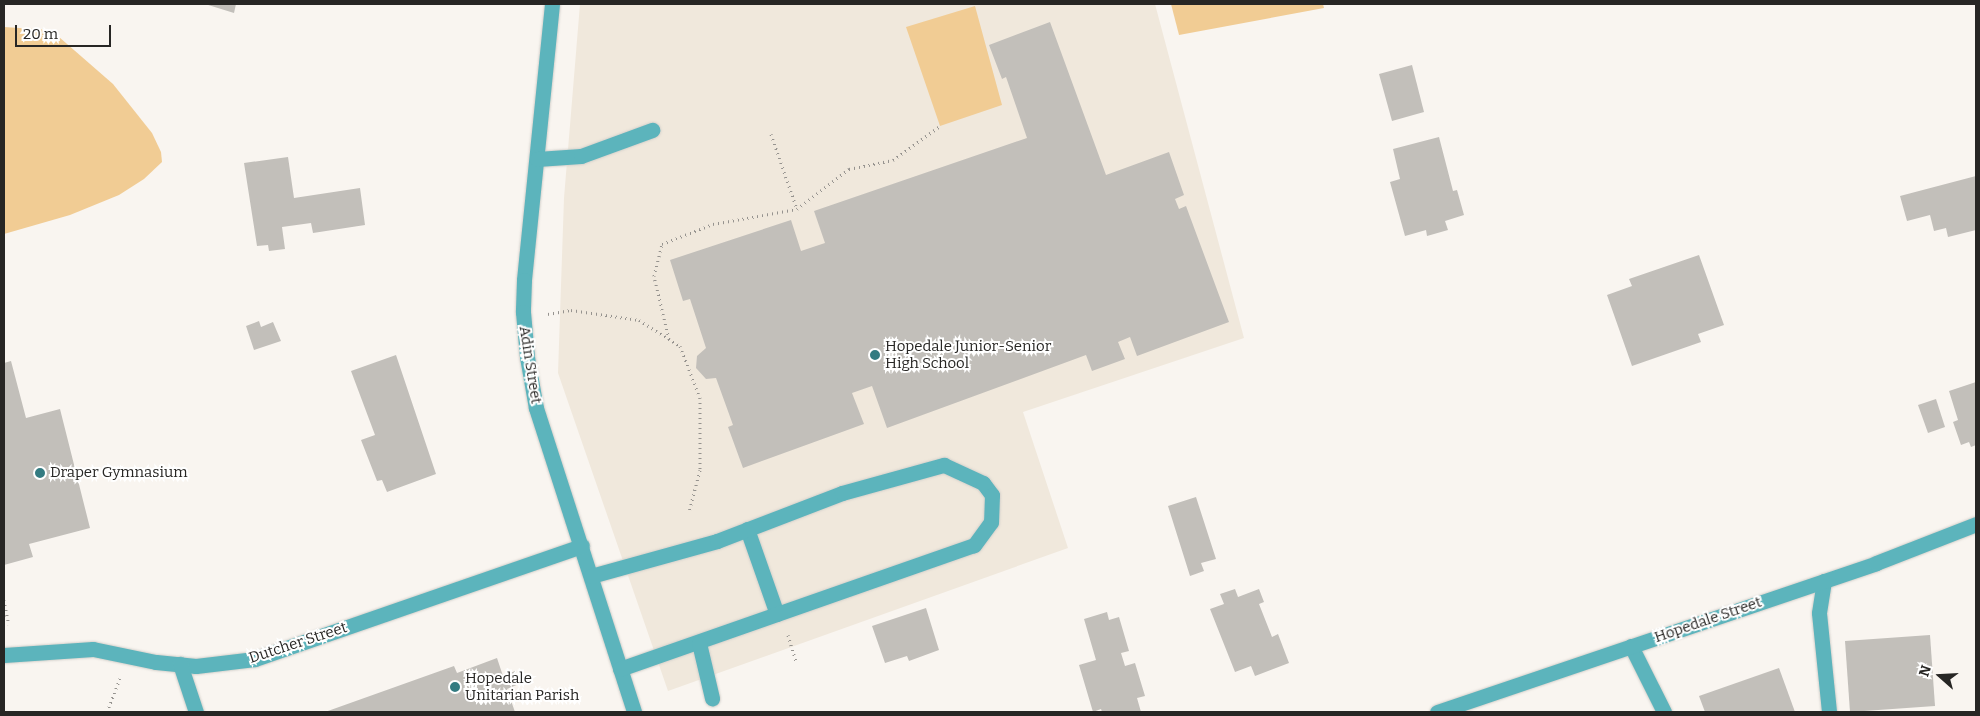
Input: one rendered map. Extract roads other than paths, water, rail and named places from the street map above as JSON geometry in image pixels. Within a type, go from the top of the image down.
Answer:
[{"type":"street","name":"Adin Street","points":[[552,4],[524,280],[523,312],[527,357],[536,408],[634,712]]},
{"type":"street","points":[[537,160],[581,156],[652,130]]},
{"type":"street","points":[[591,576],[649,558],[717,541],[842,493],[944,465],[983,483],[992,495],[992,522],[974,545],[620,669]]},
{"type":"street","name":"Hopedale Street","points":[[1438,712],[1824,581],[1976,524]]},
{"type":"street","points":[[747,530],[777,614]]},
{"type":"street","name":"Dutcher Street","points":[[4,655],[93,649],[180,664],[211,665],[255,659],[582,546]]},
{"type":"street","points":[[1824,581],[1820,613],[1829,712]]},
{"type":"street","points":[[698,643],[712,698]]},
{"type":"street","points":[[1631,646],[1664,712]]},
{"type":"street","points":[[180,664],[196,712]]},
{"type":"place","name":"Hopedale Junior-Senior High School","points":[[875,355]]},
{"type":"place","name":"Draper Gymnasium","points":[[40,473]]},
{"type":"place","name":"Hopedale Unitarian Parish","points":[[455,687]]}]
